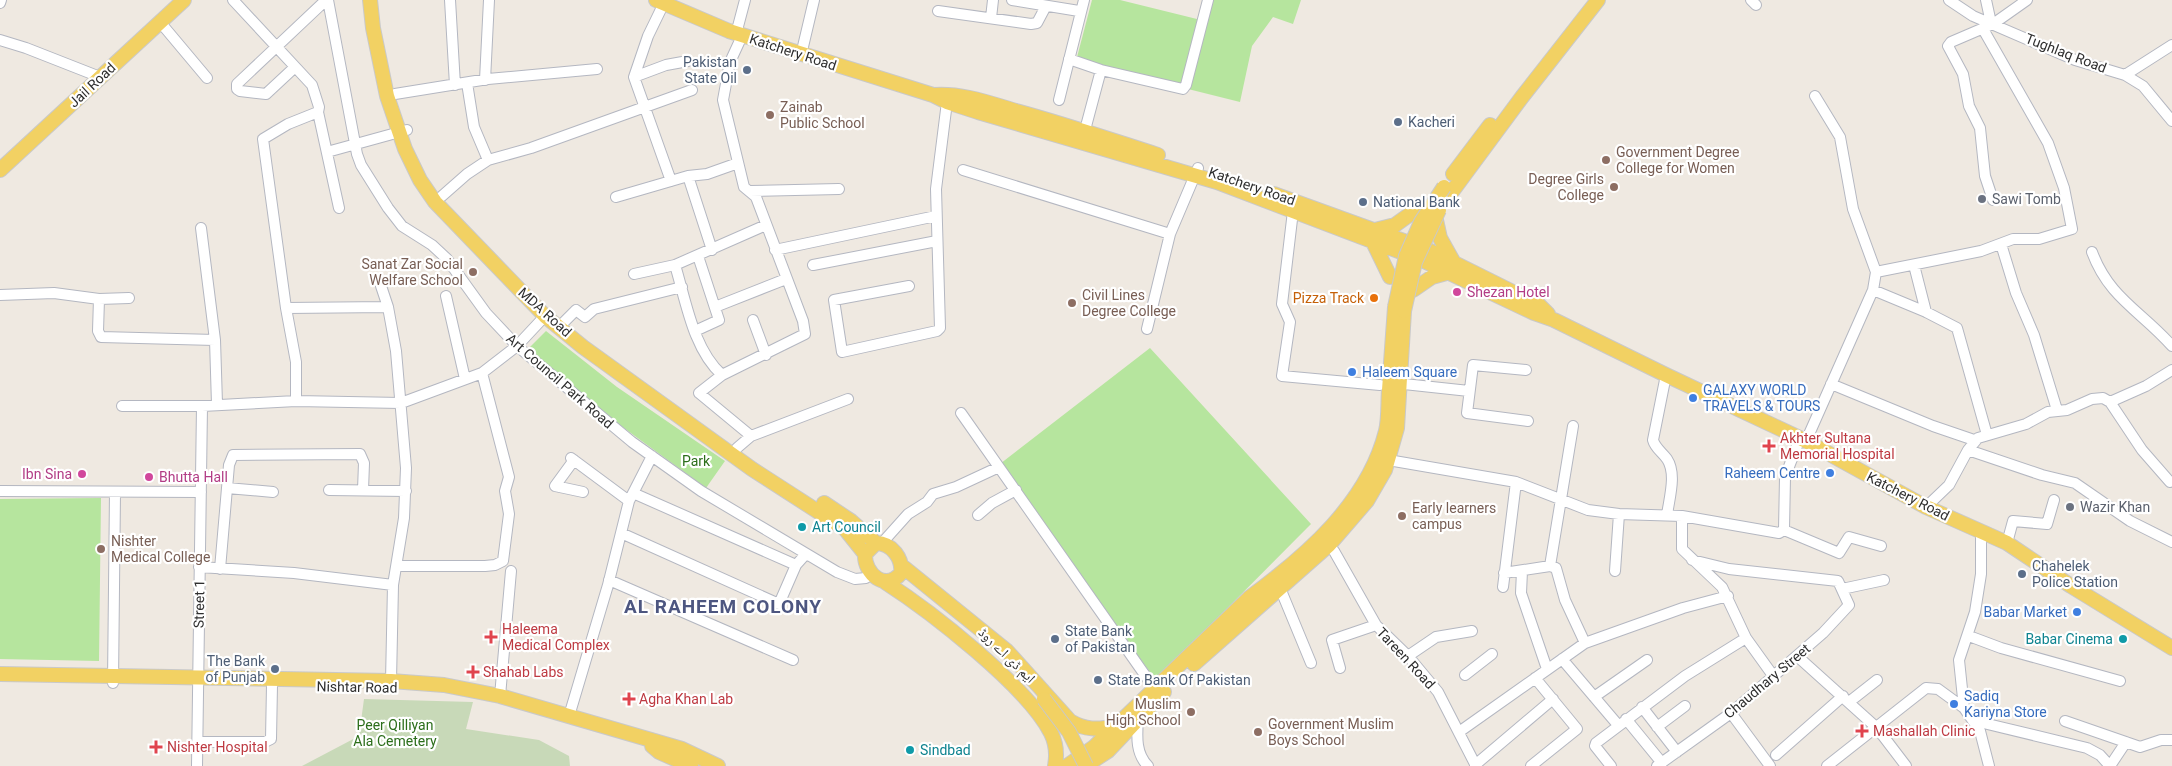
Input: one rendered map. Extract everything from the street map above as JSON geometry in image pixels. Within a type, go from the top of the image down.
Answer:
[{"type":"main road","name":"Jail Road","points":[[0,170],[184,0]]},
{"type":"main road","name":"MDA Road","points":[[370,0],[373,28],[387,96],[427,176],[545,316],[738,448],[851,521],[879,543]]},
{"type":"main road","name":"MDA Road","points":[[379,0],[403,131],[420,180],[435,202],[586,344]]},
{"type":"main road","points":[[1067,766],[1094,747],[1249,598],[1276,578],[1332,525],[1355,498],[1376,462],[1386,430],[1406,256],[1429,209],[1474,145],[1588,0]]},
{"type":"main road","points":[[1096,766],[1138,717],[1329,546],[1367,501],[1385,470],[1396,428],[1400,309],[1415,262],[1436,213],[1522,97],[1598,0]]},
{"type":"main road","name":"Katchery Road","points":[[660,2],[739,35],[933,95],[947,102],[979,106]]},
{"type":"main road","name":"Katchery Road","points":[[933,95],[952,94],[979,106],[1196,171],[1372,236]]},
{"type":"main road","name":"Katchery Road","points":[[1053,127],[1085,130],[1119,148]]},
{"type":"main road","name":"Katchery Road","points":[[1230,182],[1293,211],[1399,245],[1426,249],[1452,268],[1534,313],[1554,320],[1666,376],[1802,440],[1926,507],[2007,543],[2071,586],[2172,648]]},
{"type":"main road","points":[[1390,277],[1372,236],[1395,225],[1420,207]]},
{"type":"main road","points":[[1413,290],[1432,277],[1452,268],[1436,220]]},
{"type":"main road","points":[[586,344],[752,469],[845,529],[865,554],[866,565],[874,577],[895,576],[894,552],[879,543],[865,554]]},
{"type":"main road","name":"ایم ڈی اے روڈ","points":[[895,576],[1001,661],[1042,701],[1084,766]]},
{"type":"main road","name":"ایم ڈی اے روڈ","points":[[895,576],[1007,651],[1070,720],[1081,727],[1092,729],[1115,726]]},
{"type":"main road","name":"ایم ڈی اے روڈ","points":[[895,576],[940,622],[988,662],[1020,693],[1052,734],[1055,746],[1055,766]]},
{"type":"main road","name":"Nishtar Road","points":[[0,674],[198,681],[391,681],[444,685],[500,696],[569,716],[656,744],[704,766]]},
{"type":"main road","name":"Nishtar Road","points":[[0,682],[113,679]]},
{"type":"main road","name":"Nishtar Road","points":[[198,681],[272,685],[384,687],[457,693],[656,744]]},
{"type":"main road","points":[[656,744],[659,752],[690,766]]},
{"type":"main road","points":[[656,744],[682,749],[718,766]]},
{"type":"main road","points":[[1084,766],[1112,747]]},
{"type":"main road","points":[[1107,766],[1112,747]]},
{"type":"street","points":[[234,0],[316,93],[318,112],[340,208]]},
{"type":"street","points":[[295,67],[266,94],[240,91],[237,84],[327,0]]},
{"type":"street","name":"Art Council Park Road","points":[[327,0],[361,165],[388,208],[402,226],[432,245],[447,259],[486,313],[517,346],[652,456],[701,491],[805,555],[856,579],[866,578],[870,573]]},
{"type":"street","points":[[450,0],[455,85]]},
{"type":"street","points":[[485,80],[489,0]]},
{"type":"street","points":[[744,0],[739,35],[730,62],[723,91],[723,100],[744,186],[756,197],[786,279],[804,321],[805,336],[722,375],[699,393],[751,436]]},
{"type":"street","points":[[801,55],[814,0]]},
{"type":"street","points":[[991,18],[993,0]]},
{"type":"street","points":[[1012,0],[1079,11]]},
{"type":"street","points":[[1059,100],[1079,11],[1084,0]]},
{"type":"street","points":[[1069,59],[1101,70],[1183,89],[1186,85],[1208,0]]},
{"type":"street","name":"Tughlaq Road","points":[[1949,0],[1989,25],[2076,60],[2125,75],[2143,86],[2172,121]]},
{"type":"street","points":[[1876,272],[2001,244],[2020,237],[2043,239],[2069,232],[2073,226],[2064,188],[2048,143],[1989,25],[1986,0]]},
{"type":"street","points":[[1993,200],[1985,176],[1980,128],[1969,106],[1963,74],[1948,46],[1951,42],[1989,25],[2027,0]]},
{"type":"street","points":[[660,2],[634,77],[671,181]]},
{"type":"street","points":[[938,11],[1037,23],[1046,6]]},
{"type":"street","points":[[160,22],[208,78]]},
{"type":"street","points":[[0,40],[26,48],[100,77]]},
{"type":"street","points":[[2125,75],[2172,45]]},
{"type":"street","points":[[634,77],[666,65],[688,61]]},
{"type":"street","points":[[395,94],[485,80],[597,69]]},
{"type":"street","points":[[1085,130],[1101,70]]},
{"type":"street","points":[[467,83],[474,126],[488,160]]},
{"type":"street","points":[[442,196],[466,174],[488,160],[531,148],[692,90]]},
{"type":"street","points":[[1784,530],[1785,477],[1831,384],[1873,290],[1876,272],[1853,209],[1840,137],[1815,96]]},
{"type":"street","points":[[909,286],[834,300],[842,352],[939,330],[940,287],[936,189],[947,102]]},
{"type":"street","points":[[296,400],[296,362],[286,308],[263,139],[288,124],[318,112]]},
{"type":"street","points":[[327,152],[356,146],[403,131]]},
{"type":"street","points":[[616,196],[688,176],[707,174],[738,163]]},
{"type":"street","points":[[964,170],[1170,234]]},
{"type":"street","points":[[1147,328],[1170,234],[1196,171]]},
{"type":"street","points":[[688,176],[712,250]]},
{"type":"street","points":[[750,191],[838,189]]},
{"type":"street","points":[[1293,211],[1282,304],[1290,322],[1282,376],[1380,385]]},
{"type":"street","points":[[775,250],[936,216]]},
{"type":"street","points":[[634,274],[676,265],[766,225]]},
{"type":"street","points":[[201,228],[215,340],[217,404]]},
{"type":"street","points":[[813,265],[937,241]]},
{"type":"street","points":[[2001,244],[2016,293],[2034,335],[2057,410]]},
{"type":"street","points":[[2092,252],[2111,290],[2142,316],[2172,346]]},
{"type":"street","points":[[695,331],[719,320],[698,256]]},
{"type":"street","points":[[676,265],[695,331],[702,348],[722,375]]},
{"type":"street","points":[[1914,265],[1926,312]]},
{"type":"street","points":[[715,307],[786,279]]},
{"type":"street","points":[[381,286],[388,307],[396,350],[406,491],[398,566],[393,585],[391,681]]},
{"type":"street","points":[[564,322],[576,310],[585,317],[594,309],[682,287]]},
{"type":"street","points":[[1873,290],[1926,312],[1957,328],[1986,435]]},
{"type":"street","points":[[0,295],[54,293],[99,299],[129,298]]},
{"type":"street","points":[[446,296],[465,379]]},
{"type":"street","points":[[99,299],[98,331],[101,337],[215,340]]},
{"type":"street","points":[[286,308],[388,307]]},
{"type":"street","points":[[122,406],[202,406],[296,400],[401,403],[482,373],[517,346],[545,316]]},
{"type":"street","points":[[753,320],[766,355]]},
{"type":"street","points":[[1526,370],[1473,366],[1466,413],[1528,421]]},
{"type":"street","points":[[2110,402],[2146,386],[2172,370]]},
{"type":"street","points":[[398,566],[485,566],[495,565],[503,561],[509,514],[504,491],[509,478],[482,373]]},
{"type":"street","points":[[1666,376],[1653,440],[1654,445],[1667,460],[1672,471],[1667,516]]},
{"type":"street","points":[[1404,384],[1469,392]]},
{"type":"street","points":[[1831,384],[1933,426],[1974,440]]},
{"type":"street","points":[[1926,507],[1949,484],[1974,440],[2026,424],[2057,410],[2066,410],[2092,398],[2103,398],[2110,402],[2142,450],[2170,482]]},
{"type":"street","points":[[738,448],[751,436],[848,399]]},
{"type":"street","name":"Street 1","points":[[197,766],[202,406]]},
{"type":"street","points":[[961,413],[1154,688]]},
{"type":"street","points":[[1550,566],[1573,426]]},
{"type":"street","points":[[1968,450],[2042,475],[2075,483],[2130,521],[2172,542]]},
{"type":"street","points":[[220,569],[230,458],[233,455],[356,454],[363,459],[364,490]]},
{"type":"street","points":[[569,716],[631,497],[652,456]]},
{"type":"street","points":[[583,492],[555,486],[572,459],[631,497],[796,565]]},
{"type":"street","points":[[1394,461],[1516,482],[1588,510],[1619,514],[1682,516],[1779,533],[1784,530]]},
{"type":"street","points":[[879,543],[908,514],[927,502],[933,494],[956,487],[999,467]]},
{"type":"street","points":[[1502,587],[1516,482]]},
{"type":"street","points":[[227,488],[273,492]]},
{"type":"street","points":[[329,490],[406,491]]},
{"type":"street","points":[[978,516],[992,503],[1016,490]]},
{"type":"street","points":[[0,491],[201,492]]},
{"type":"street","points":[[113,679],[114,492]]},
{"type":"street","points":[[2007,543],[2013,521],[2047,524],[2054,500]]},
{"type":"street","points":[[1614,571],[1619,514]]},
{"type":"street","points":[[1682,516],[1682,549],[1717,582],[1728,596],[1746,638],[1774,677]]},
{"type":"street","points":[[1784,530],[1839,553],[1849,537],[1881,546]]},
{"type":"street","points":[[1964,708],[1959,660],[1969,636],[1981,574],[1981,532]]},
{"type":"street","points":[[621,533],[779,604],[796,565],[805,555]]},
{"type":"street","name":"Tareen Road","points":[[1334,551],[1376,625],[1408,656],[1438,692],[1475,765]]},
{"type":"street","points":[[1692,560],[1729,569],[1840,586],[1884,580]]},
{"type":"street","points":[[1504,572],[1550,566],[1557,570],[1566,600],[1585,643]]},
{"type":"street","points":[[199,567],[303,574],[393,585]]},
{"type":"street","points":[[500,696],[511,571]]},
{"type":"street","points":[[1522,571],[1520,587],[1523,600],[1547,669]]},
{"type":"street","points":[[609,580],[793,660]]},
{"type":"street","name":"Chaudhary Street","points":[[1659,764],[1731,713],[1774,677],[1849,606],[1840,586]]},
{"type":"street","points":[[1280,588],[1311,663]]},
{"type":"street","points":[[1459,732],[1585,643],[1683,608],[1728,596]]},
{"type":"street","points":[[1340,668],[1332,640],[1376,625]]},
{"type":"street","points":[[1408,656],[1436,637],[1472,631]]},
{"type":"street","points":[[1969,636],[2001,648],[2120,681]]},
{"type":"street","points":[[1607,765],[1595,745],[1622,722],[1685,676],[1746,638]]},
{"type":"street","points":[[1465,675],[1492,654]]},
{"type":"street","points":[[1797,656],[1877,728],[1906,766]]},
{"type":"street","points":[[1562,658],[1594,697],[1622,722],[1659,764]]},
{"type":"street","points":[[1594,697],[1647,660]]},
{"type":"street","points":[[1531,766],[1577,729],[1535,678]]},
{"type":"street","points":[[1776,755],[1846,699],[1877,680]]},
{"type":"street","points":[[197,742],[265,742],[271,739],[272,685]]},
{"type":"street","points":[[1827,766],[1930,687],[1938,689],[1964,708],[1975,721],[1985,745],[1989,766]]},
{"type":"street","points":[[1475,765],[1553,699]]},
{"type":"street","points":[[1658,727],[1685,706]]},
{"type":"street","points":[[1642,707],[1677,752]]},
{"type":"street","points":[[1731,713],[1770,766]]},
{"type":"street","points":[[1138,717],[1137,742],[1140,753],[1148,766]]},
{"type":"street","points":[[1975,721],[2087,748],[2100,755],[2110,766],[2126,742]]},
{"type":"street","points":[[2065,721],[2144,747],[2161,740],[2172,740]]},
{"type":"green space","points":[[1092,0],[1120,0],[1205,21],[1211,0],[1301,0],[1293,24],[1273,17],[1252,46],[1240,102],[1076,61]]},
{"type":"green space","name":"Park","points":[[546,331],[617,387],[725,461],[706,488],[598,409],[528,349]]},
{"type":"green space","points":[[1150,348],[1311,524],[1156,680],[996,467]]},
{"type":"green space","points":[[101,498],[99,661],[0,659],[0,499]]},
{"type":"green space","name":"Peer Qilliyan Ala Cemetery","points":[[364,699],[473,702],[466,729],[539,740],[569,756],[570,766],[302,766],[359,736]]},
{"type":"place","name":"Pakistan State Oil","points":[[747,70]]},
{"type":"place","name":"Zainab Public School","points":[[770,115]]},
{"type":"place","name":"Kacheri","points":[[1398,122]]},
{"type":"place","name":"Government Degree College for Women","points":[[1606,160]]},
{"type":"place","name":"Degree Girls College","points":[[1614,187]]},
{"type":"place","name":"Sawi Tomb","points":[[1982,199]]},
{"type":"place","name":"National Bank","points":[[1363,202]]},
{"type":"place","name":"Sanat Zar Social Welfare School","points":[[473,272]]},
{"type":"place","name":"Shezan Hotel","points":[[1457,292]]},
{"type":"place","name":"Pizza Track","points":[[1374,298]]},
{"type":"place","name":"Civil Lines Degree College","points":[[1072,303]]},
{"type":"place","name":"Haleem Square","points":[[1352,372]]},
{"type":"place","name":"GALAXY WORLD TRAVELS & TOURS","points":[[1693,398]]},
{"type":"place","name":"Akhter Sultana Memorial Hospital","points":[[1769,446]]},
{"type":"place","name":"Raheem Centre","points":[[1830,473]]},
{"type":"place","name":"Ibn Sina","points":[[82,474]]},
{"type":"place","name":"Bhutta Hall","points":[[149,477]]},
{"type":"place","name":"Wazir Khan","points":[[2070,507]]},
{"type":"place","name":"Early learners campus","points":[[1402,516]]},
{"type":"place","name":"Art Council","points":[[802,527]]},
{"type":"place","name":"Nishter Medical College","points":[[101,549]]},
{"type":"place","name":"Chahelek Police Station","points":[[2022,574]]},
{"type":"place","name":"Babar Market","points":[[2077,612]]},
{"type":"place","name":"Haleema Medical Complex","points":[[491,637]]},
{"type":"place","name":"State Bank of Pakistan","points":[[1055,639]]},
{"type":"place","name":"Babar Cinema","points":[[2123,639]]},
{"type":"place","name":"The Bank of Punjab","points":[[275,669]]},
{"type":"place","name":"Shahab Labs","points":[[473,672]]},
{"type":"place","name":"State Bank Of Pakistan","points":[[1098,680]]},
{"type":"place","name":"Agha Khan Lab","points":[[629,699]]},
{"type":"place","name":"Sadiq Kariyna Store","points":[[1954,704]]},
{"type":"place","name":"Muslim High School","points":[[1191,712]]},
{"type":"place","name":"Mashallah Clinic","points":[[1862,731]]},
{"type":"place","name":"Government Muslim Boys School","points":[[1258,732]]},
{"type":"place","name":"Nishter Hospital","points":[[156,747]]},
{"type":"place","name":"Sindbad","points":[[910,750]]},
{"type":"district","name":"AL RAHEEM COLONY","points":[[723,606]]}]
